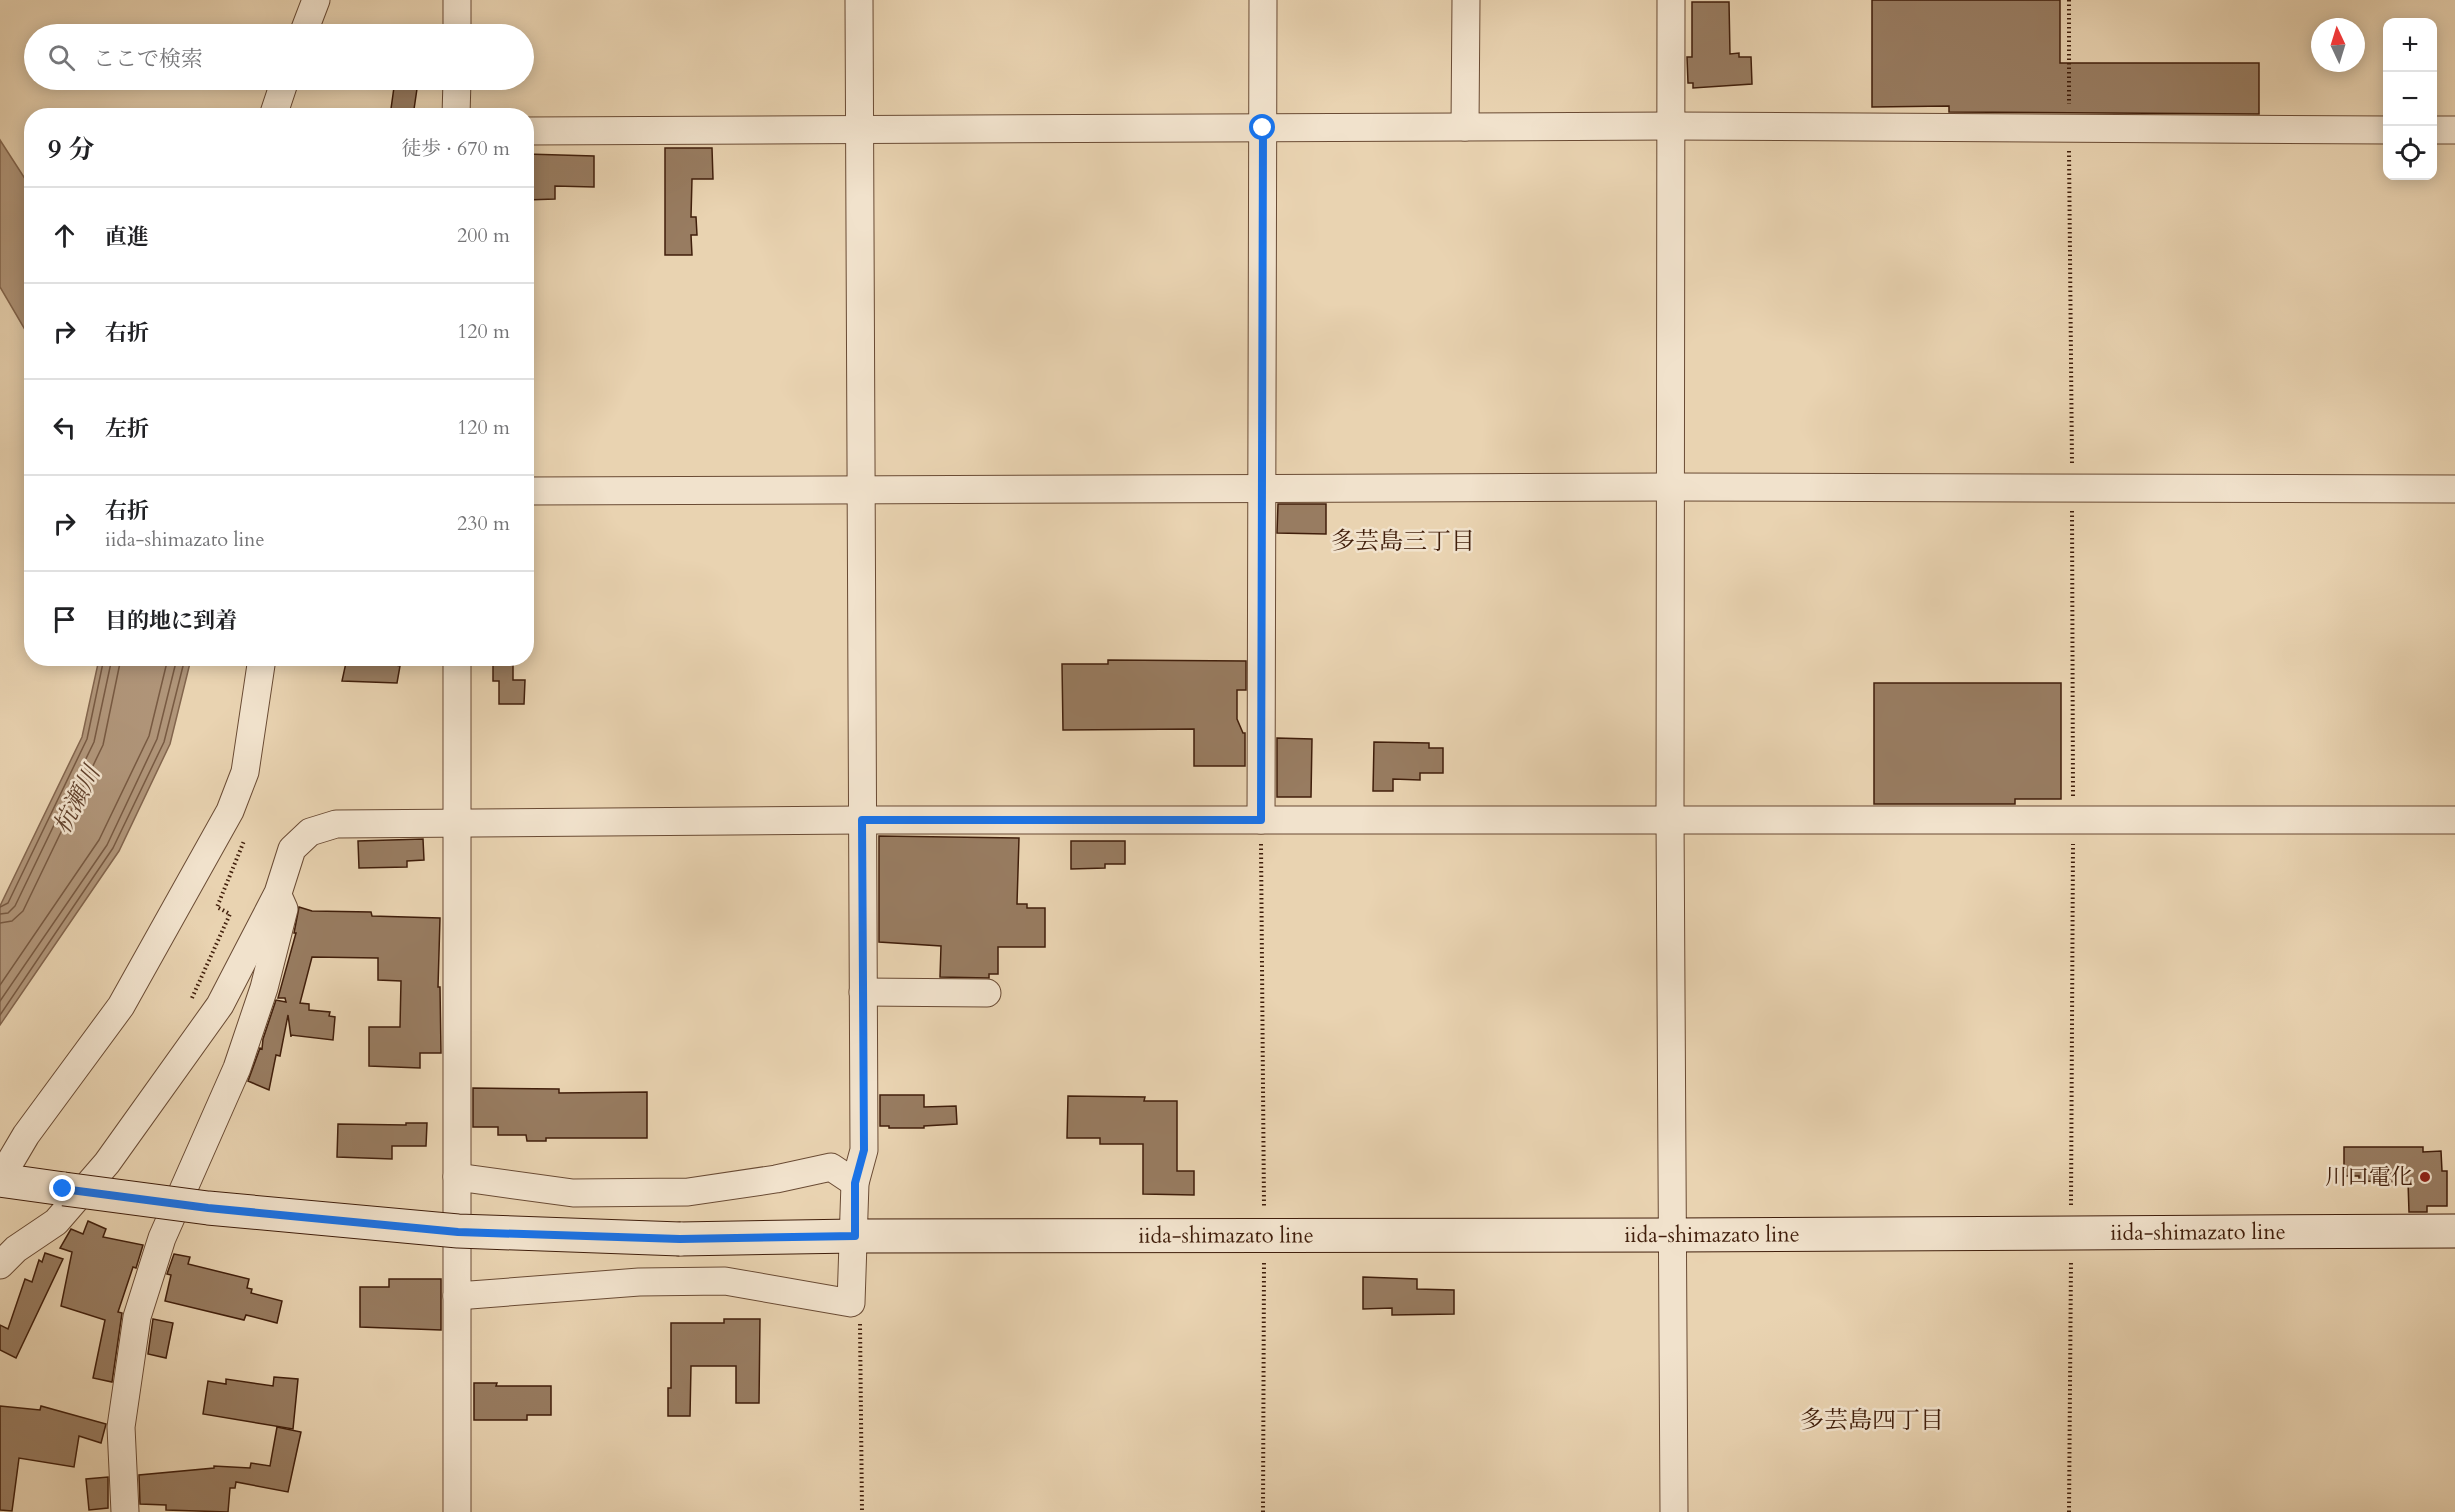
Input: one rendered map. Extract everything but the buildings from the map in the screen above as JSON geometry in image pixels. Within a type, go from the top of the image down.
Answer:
[{"type":"main road","name":"iida-shimazato line","points":[[0,1180],[208,1208],[458,1232],[680,1239],[855,1236],[2455,1231]]},
{"type":"street","points":[[307,24],[316,0]]},
{"type":"street","points":[[457,0],[457,24]]},
{"type":"street","points":[[457,1296],[639,1282],[725,1281],[851,1303],[855,1183],[864,1150],[859,0]]},
{"type":"street","points":[[1261,820],[1263,0]]},
{"type":"street","points":[[1465,127],[1466,0]]},
{"type":"street","points":[[1671,0],[1670,819],[1674,1512]]},
{"type":"street","points":[[276,108],[282,90]]},
{"type":"street","points":[[456,108],[457,90]]},
{"type":"street","points":[[534,131],[1672,126],[2383,130]]},
{"type":"street","points":[[2437,130],[2455,130]]},
{"type":"street","points":[[534,491],[1671,487],[2455,489]]},
{"type":"street","points":[[0,1180],[26,1135],[121,1006],[230,812],[245,772],[261,666]]},
{"type":"street","points":[[457,666],[457,1512]]},
{"type":"street","points":[[0,1265],[16,1249],[56,1222],[107,1163],[220,1005],[278,893],[292,849],[310,832],[336,824],[862,820],[2455,820]]},
{"type":"street","points":[[125,1512],[121,1426],[137,1317],[162,1238],[237,1068],[264,988],[284,909],[278,893]]},
{"type":"street","points":[[863,992],[987,993]]},
{"type":"street","points":[[457,1177],[573,1193],[688,1192],[776,1179],[831,1167],[855,1183]]},
{"type":"path","points":[[2069,0],[2073,820],[2069,1512]]},
{"type":"path","points":[[1261,820],[1264,1235],[1263,1512]]},
{"type":"path","points":[[192,999],[230,914],[217,907],[248,830]]},
{"type":"path","points":[[851,1303],[860,1320],[862,1512]]},
{"type":"water","points":[[0,140],[24,177],[24,328],[0,287]]},
{"type":"water","name":"杭瀬川","points":[[97,666],[189,666],[170,744],[119,851],[0,1025],[0,906],[82,737]]},
{"type":"place","name":"川口電化","points":[[2425,1177]]},
{"type":"district","name":"多芸島三丁目","points":[[1403,541]]},
{"type":"district","name":"多芸島四丁目","points":[[1872,1420]]},
{"type":"route","points":[[63,1189],[208,1208],[458,1232],[680,1239],[855,1236],[855,1183],[864,1150],[862,820],[1261,820],[1263,128]]}]
